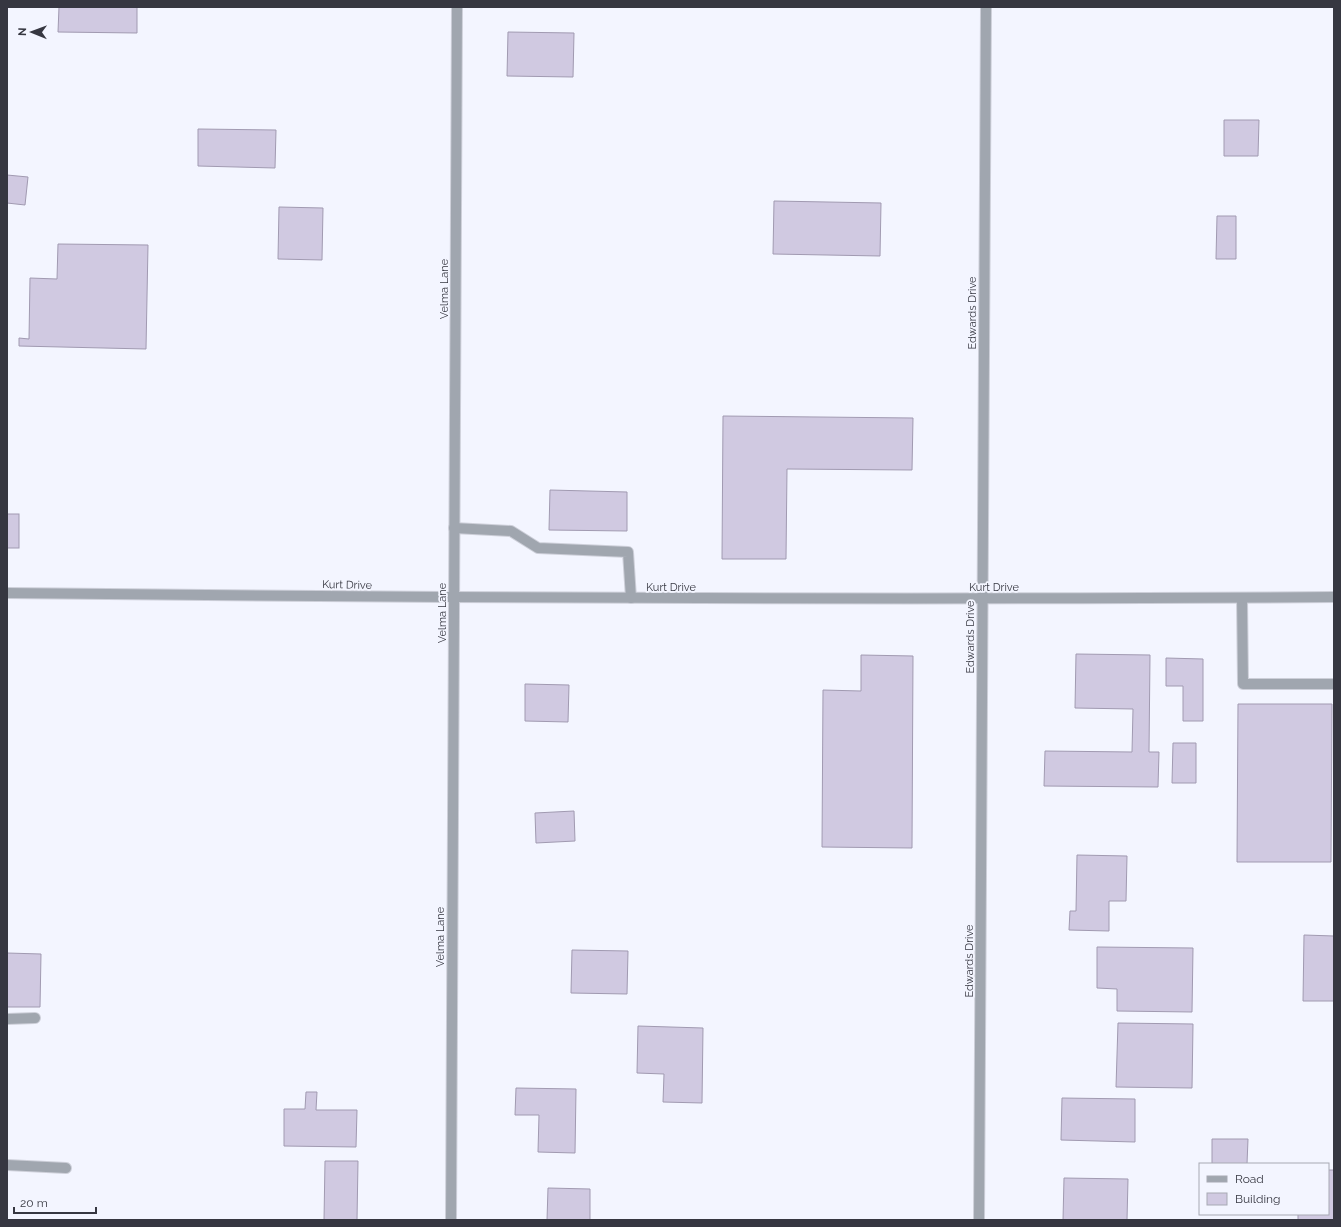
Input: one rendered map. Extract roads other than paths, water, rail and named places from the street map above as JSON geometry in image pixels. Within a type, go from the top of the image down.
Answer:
[{"type":"street","name":"Velma Lane","points":[[451,1220],[457,7]]},
{"type":"street","name":"Edwards Drive","points":[[979,1220],[986,7]]},
{"type":"street","points":[[454,528],[511,531],[538,548],[628,552],[631,598]]},
{"type":"street","name":"Kurt Drive","points":[[7,593],[454,598],[1334,598]]},
{"type":"street","points":[[1242,598],[1243,684],[1334,684]]},
{"type":"street","points":[[7,1019],[35,1018]]},
{"type":"street","points":[[7,1165],[66,1168]]}]
